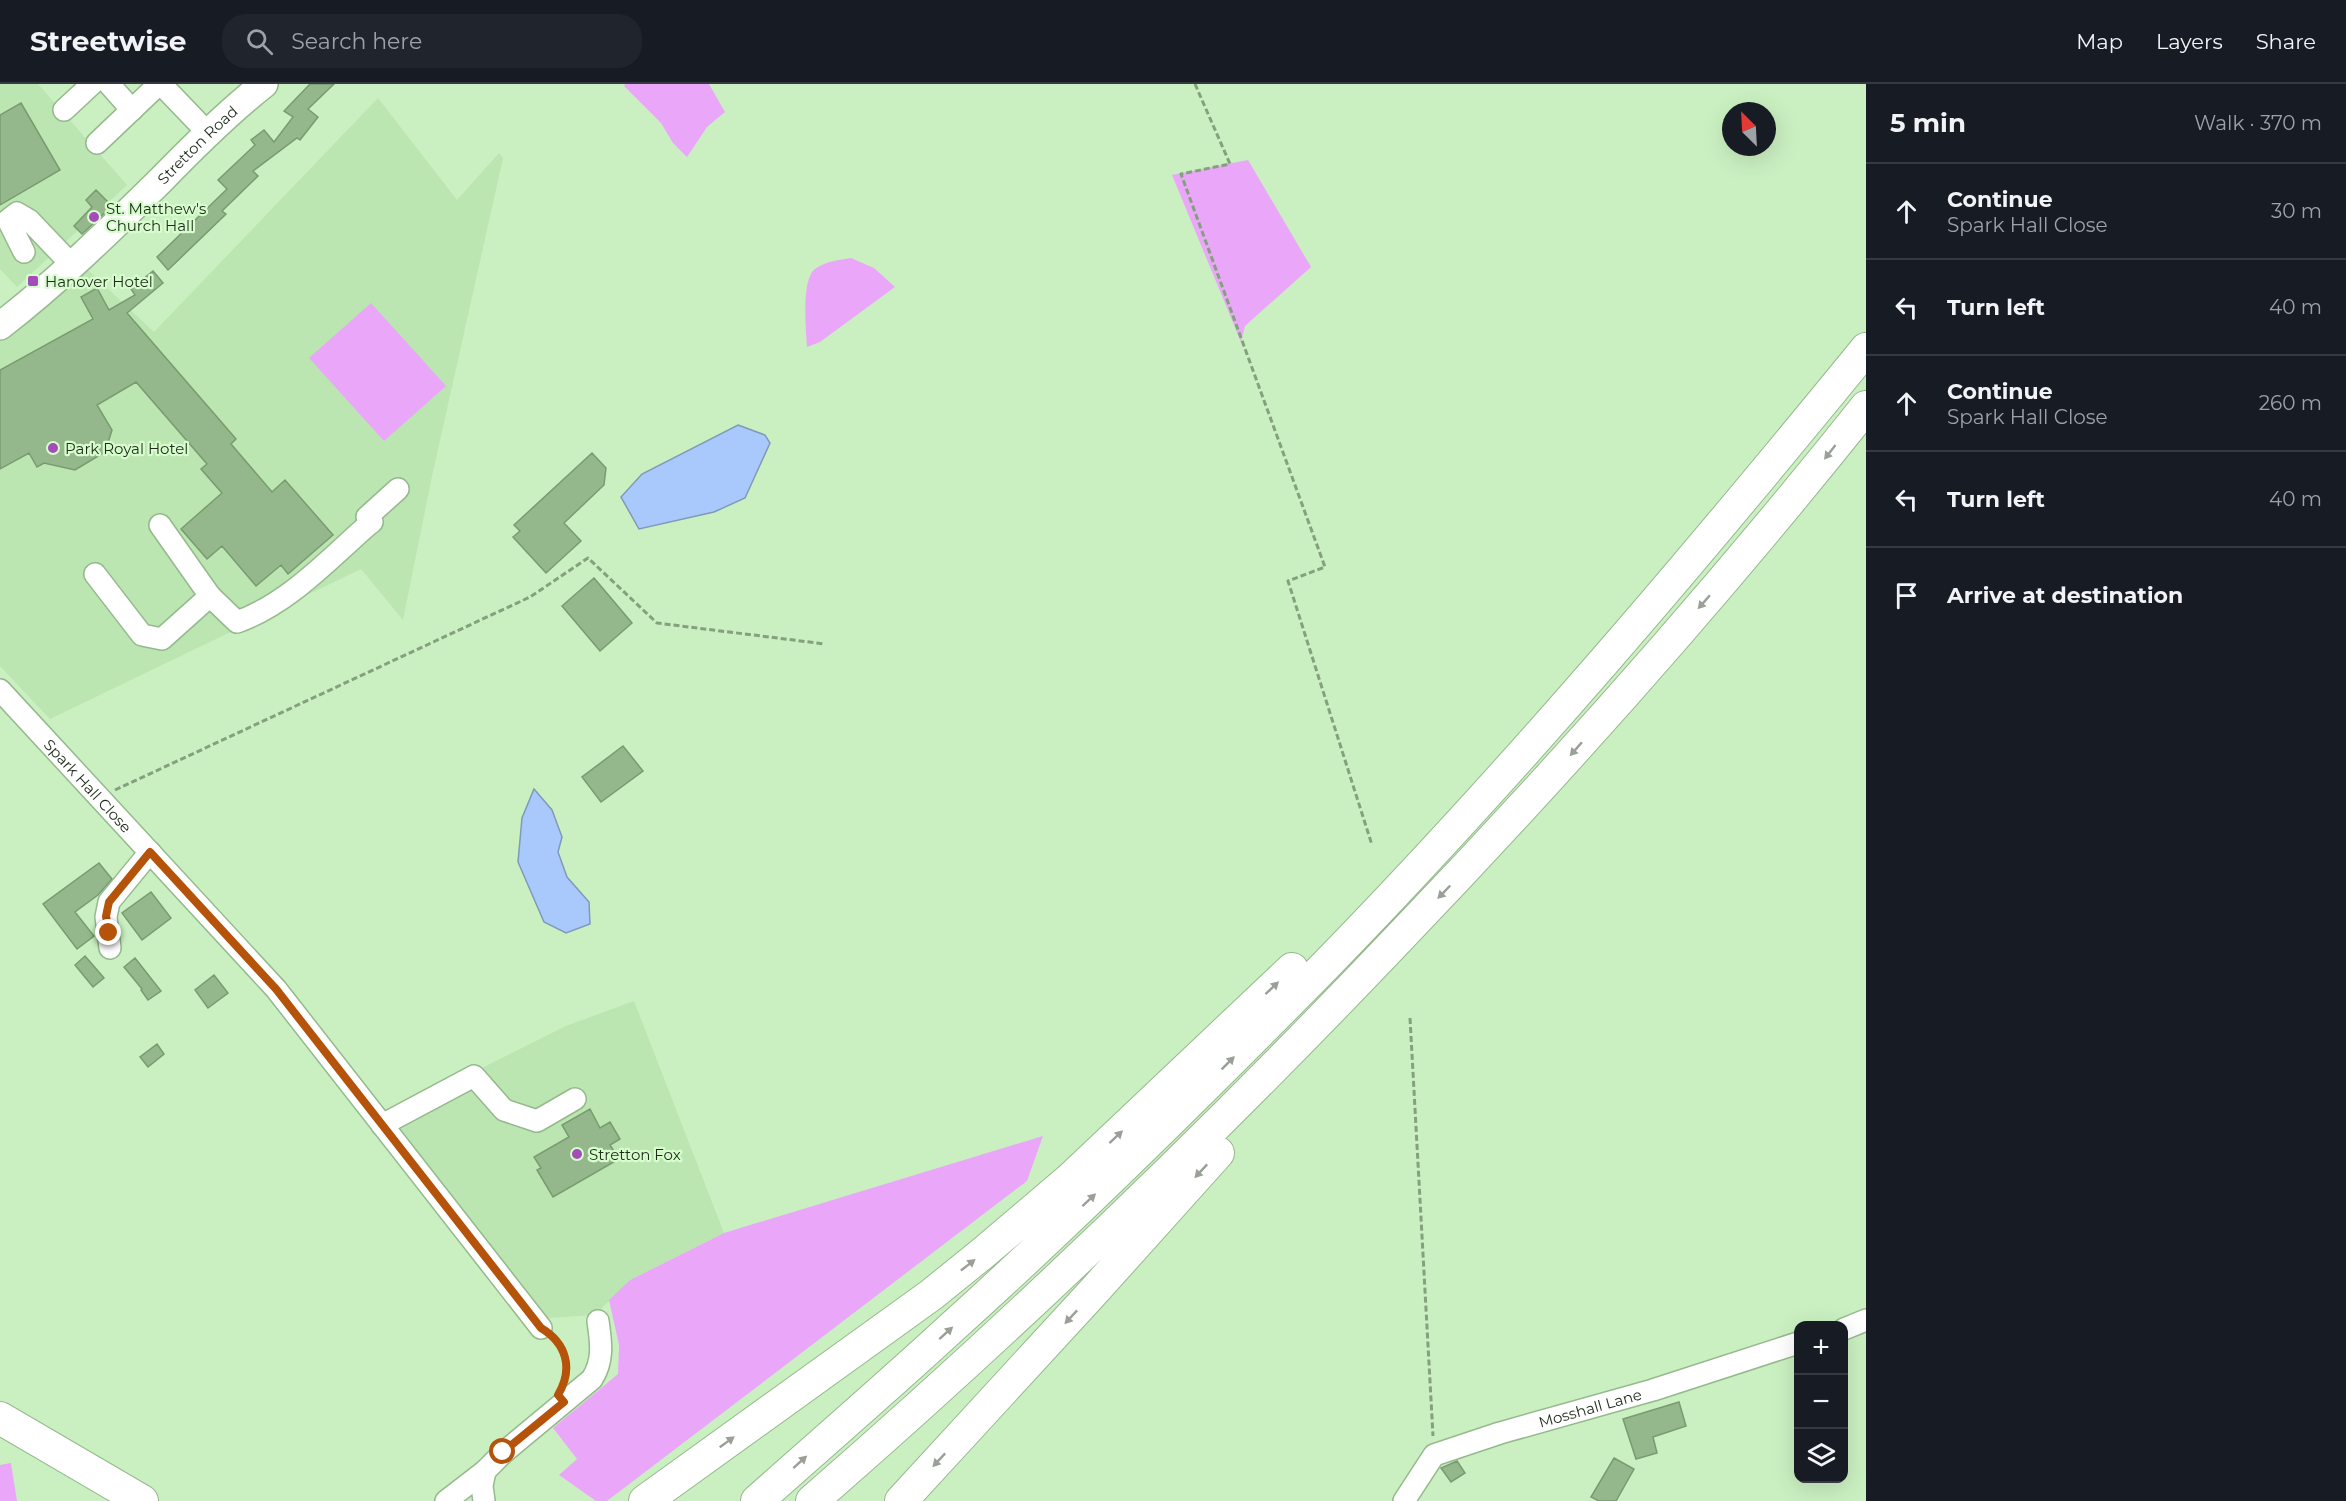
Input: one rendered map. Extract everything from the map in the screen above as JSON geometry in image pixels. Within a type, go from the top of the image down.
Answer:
[{"type":"highway","points":[[757,1501],[952,1328],[1109,1181],[1318,972],[1412,874],[1635,627],[1763,476],[1866,349]]},
{"type":"highway","points":[[812,1501],[1063,1275],[1224,1119],[1359,981],[1535,795],[1777,517],[1866,407]]},
{"type":"highway","points":[[645,1501],[921,1301],[983,1253],[1069,1180],[1181,1077],[1308,954],[1412,874]]},
{"type":"highway","points":[[901,1501],[1095,1290],[1299,1062],[1359,981]]},
{"type":"highway","points":[[0,1418],[142,1501]]},
{"type":"main road","name":"Stretton Road","points":[[0,326],[72,266],[208,133],[264,84]]},
{"type":"street","points":[[64,110],[92,84]]},
{"type":"street","points":[[109,84],[132,110]]},
{"type":"street","points":[[97,143],[160,84],[208,133]]},
{"type":"street","points":[[24,252],[8,220],[17,213],[29,220],[72,266]]},
{"type":"street","points":[[160,525],[210,596],[237,622],[254,616],[281,600],[372,522],[367,517],[398,489]]},
{"type":"street","points":[[95,574],[142,635],[162,639],[210,596]]},
{"type":"street","name":"Spark Hall Close","points":[[0,690],[276,989],[541,1328]]},
{"type":"street","points":[[110,948],[106,909],[109,902],[150,852]]},
{"type":"street","points":[[382,1125],[474,1076],[504,1110],[537,1121],[575,1099]]},
{"type":"street","points":[[1848,1327],[1866,1320]]},
{"type":"street","points":[[446,1501],[485,1471],[503,1452],[592,1378],[598,1370],[602,1348],[598,1321]]},
{"type":"street","name":"Mosshall Lane","points":[[1434,1455],[1794,1344]]},
{"type":"street","points":[[1404,1501],[1434,1455]]},
{"type":"street","points":[[484,1501],[482,1486],[485,1471]]},
{"type":"path","points":[[1195,84],[1230,164],[1181,174],[1325,567],[1288,581],[1372,845]]},
{"type":"path","points":[[100,797],[530,597],[588,558],[657,623],[825,644]]},
{"type":"path","points":[[1410,1018],[1434,1455]]},
{"type":"path","points":[[541,1328],[559,1342],[565,1356],[566,1379],[558,1395],[564,1402]]},
{"type":"shaded area","points":[[0,84],[38,84],[127,185],[17,287],[0,269]]},
{"type":"shaded area","points":[[625,84],[709,84],[725,112],[707,127],[687,157],[673,143],[661,123],[624,86]]},
{"type":"shaded area","points":[[378,98],[457,200],[499,153],[503,158],[431,481],[403,620],[361,569],[50,719],[0,666],[0,338],[88,270],[154,332]]},
{"type":"shaded area","points":[[1248,160],[1311,267],[1245,326],[1241,342],[1172,175]]},
{"type":"shaded area","points":[[851,258],[874,268],[895,287],[820,342],[807,347],[805,306],[811,275],[815,269],[824,264]]},
{"type":"shaded area","points":[[371,303],[446,386],[384,441],[309,358]]},
{"type":"shaded area","points":[[634,1001],[724,1233],[630,1280],[595,1315],[545,1318],[391,1117],[566,1026]]},
{"type":"shaded area","points":[[1043,1136],[1027,1181],[607,1501],[596,1501],[559,1475],[577,1459],[553,1428],[618,1374],[619,1345],[609,1300],[630,1280],[724,1233]]},
{"type":"shaded area","points":[[11,1463],[17,1501],[0,1501],[0,1465]]},
{"type":"water","points":[[738,425],[765,435],[770,443],[745,498],[714,512],[639,529],[621,497],[642,474]]},
{"type":"water","points":[[534,789],[552,810],[562,837],[558,852],[567,877],[589,902],[590,924],[566,933],[544,922],[518,862],[522,818]]},
{"type":"building","points":[[310,84],[334,84],[308,109],[318,117],[300,140],[297,138],[253,171],[258,176],[222,211],[226,214],[168,270],[157,257],[227,189],[218,180],[255,145],[251,140],[264,130],[274,142],[293,117],[284,111]]},
{"type":"building","points":[[21,103],[60,170],[0,205],[0,115]]},
{"type":"building","name":"St. Matthew's Church Hall","points":[[96,190],[112,206],[82,234],[74,226],[92,207],[86,200]]},
{"type":"building","name":"Park Royal Hotel","points":[[153,271],[163,283],[127,313],[236,439],[231,444],[272,492],[285,480],[333,535],[288,574],[281,565],[256,586],[222,546],[207,559],[181,529],[222,493],[201,469],[207,464],[136,382],[97,405],[112,430],[105,452],[75,470],[44,463],[37,467],[29,453],[0,469],[0,370],[93,319],[81,297],[97,288],[109,310],[135,295],[131,289]]},
{"type":"building","points":[[592,453],[606,468],[604,485],[564,523],[581,541],[546,573],[513,537],[520,531],[514,525]]},
{"type":"building","points":[[594,578],[632,623],[600,651],[562,606]]},
{"type":"building","points":[[623,746],[643,771],[601,802],[582,777]]},
{"type":"building","points":[[99,863],[112,879],[98,895],[75,912],[94,936],[77,949],[43,904]]},
{"type":"building","points":[[151,892],[171,918],[142,940],[122,913]]},
{"type":"building","points":[[85,956],[104,978],[93,987],[75,965]]},
{"type":"building","points":[[135,958],[161,991],[148,1000],[124,967]]},
{"type":"building","points":[[214,975],[228,993],[208,1008],[195,990]]},
{"type":"building","points":[[157,1044],[164,1054],[148,1067],[140,1057]]},
{"type":"building","name":"Stretton Fox","points":[[590,1109],[600,1128],[610,1122],[620,1139],[610,1145],[619,1159],[553,1197],[537,1170],[541,1168],[534,1157],[569,1137],[562,1125]]},
{"type":"building","points":[[1679,1402],[1686,1426],[1653,1437],[1657,1453],[1636,1459],[1623,1419]]},
{"type":"building","points":[[1614,1458],[1634,1469],[1616,1501],[1599,1501],[1591,1497]]},
{"type":"building","points":[[1457,1461],[1465,1473],[1451,1482],[1441,1468]]},
{"type":"place","name":"St. Matthew's Church Hall","points":[[94,217]]},
{"type":"place","name":"Hanover Hotel","points":[[33,281]]},
{"type":"place","name":"Park Royal Hotel","points":[[53,448]]},
{"type":"place","name":"Stretton Fox","points":[[577,1154]]},
{"type":"route","points":[[109,933],[106,909],[109,902],[143,857],[150,852],[276,989],[541,1328],[559,1342],[565,1356],[566,1379],[558,1395],[564,1402],[503,1452]]}]
